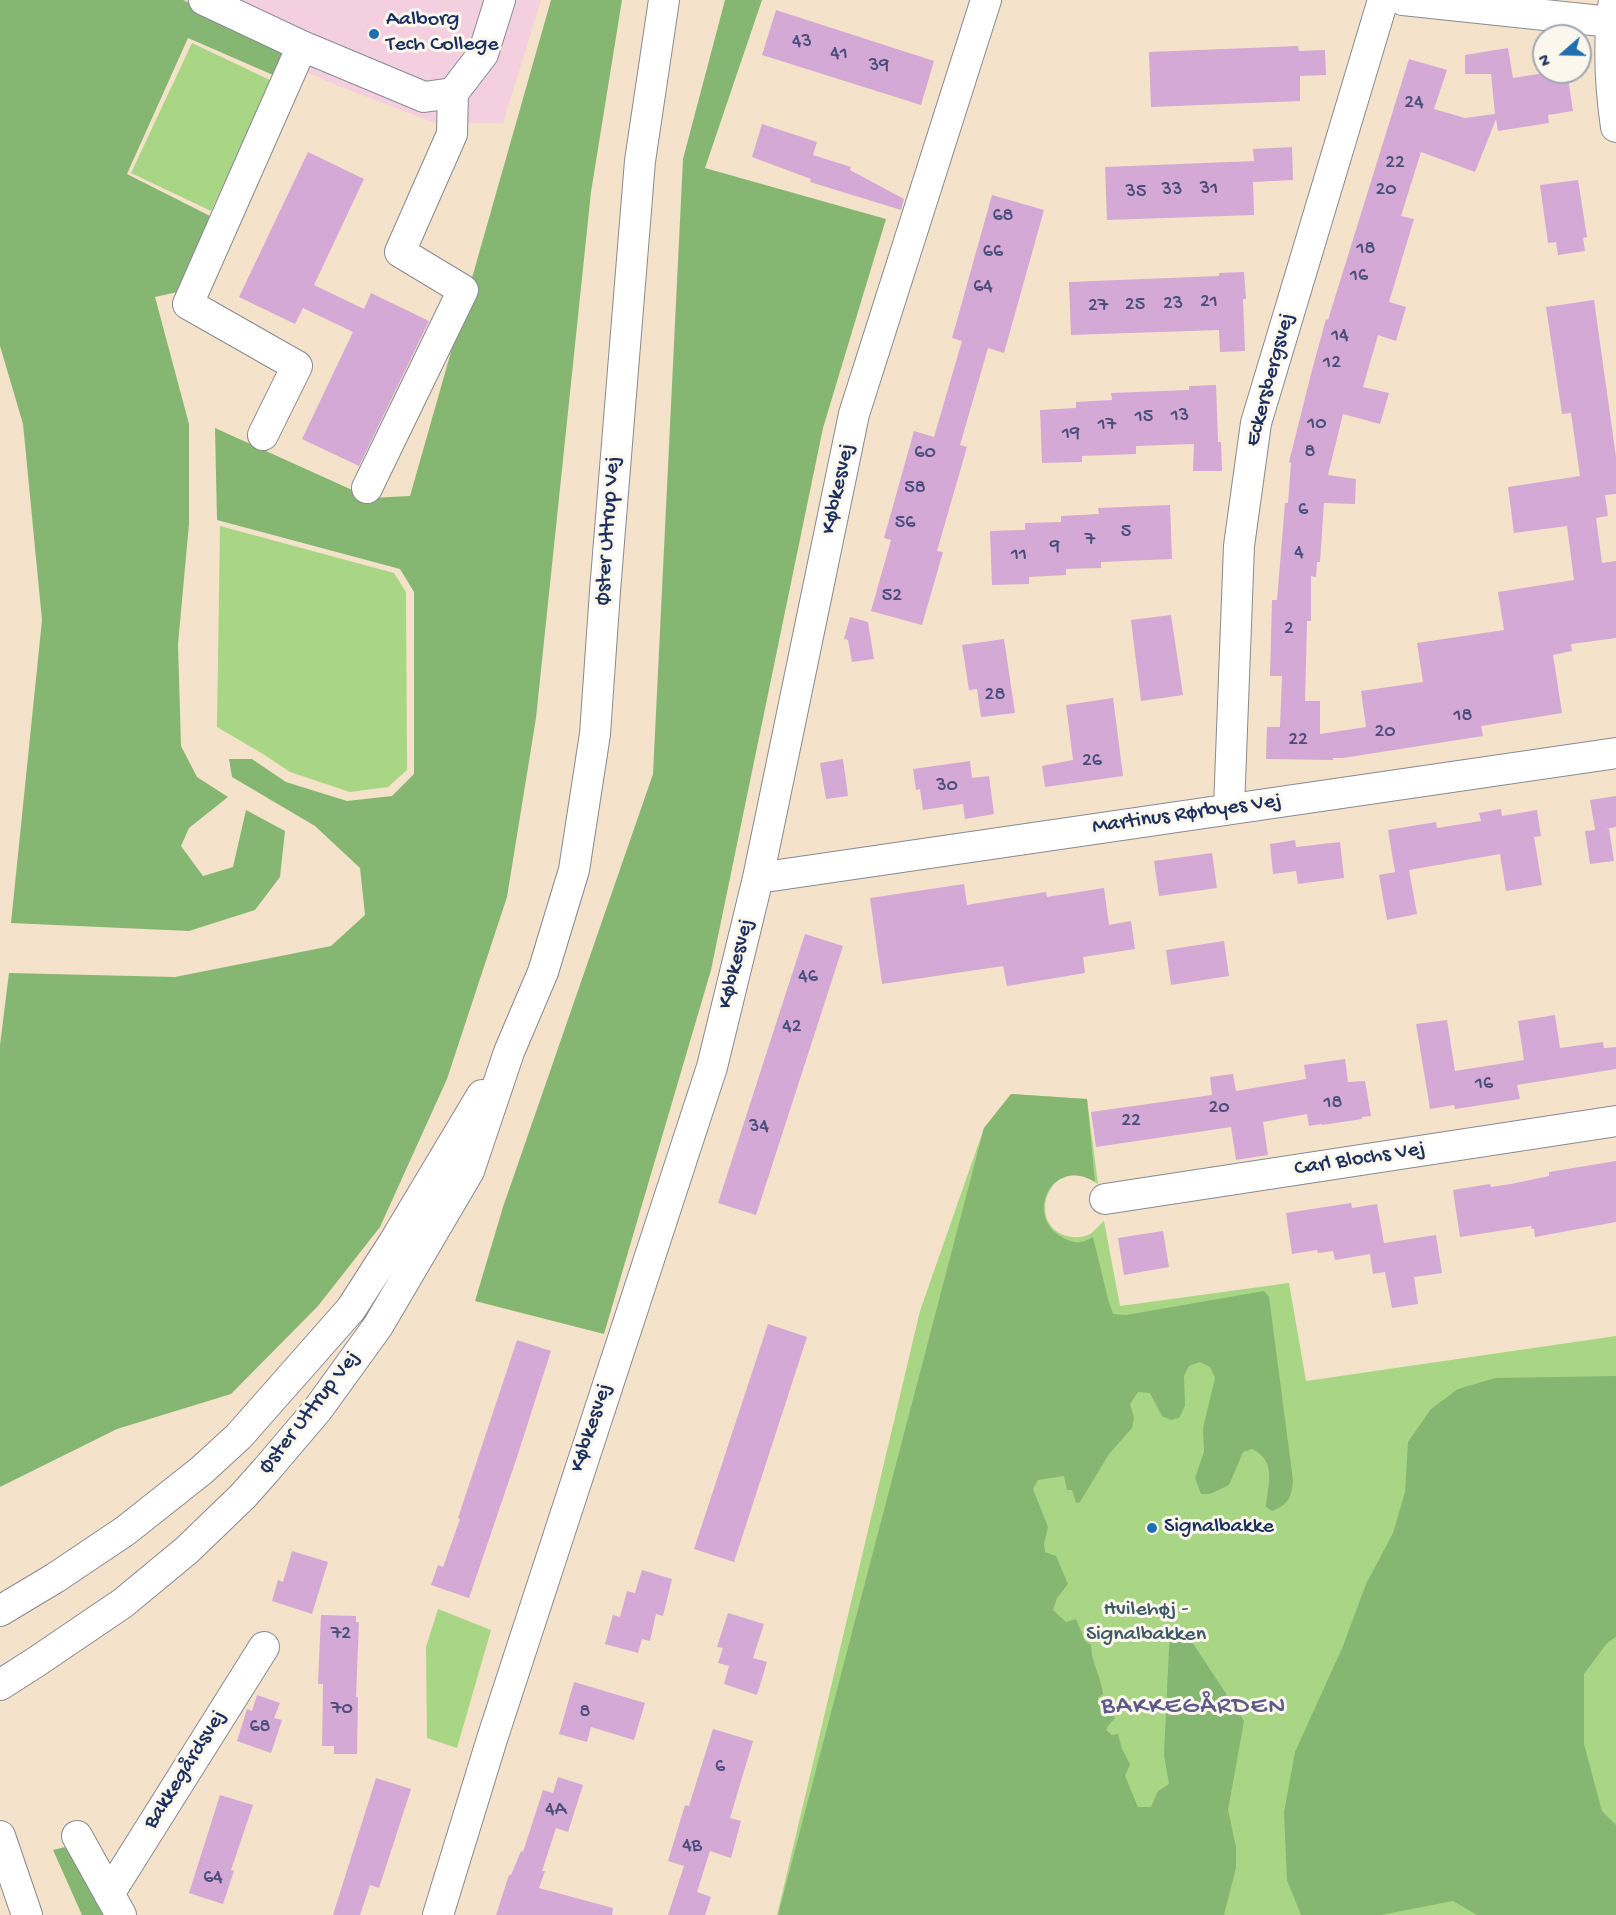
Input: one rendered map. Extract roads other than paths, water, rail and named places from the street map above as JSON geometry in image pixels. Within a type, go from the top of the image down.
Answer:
[{"type":"street","points":[[204,0],[302,46],[424,97],[453,93]]},
{"type":"street","points":[[367,488],[463,290],[400,252],[452,134],[453,93],[483,54],[500,0]]},
{"type":"street","name":"Øster Uttrup Vej","points":[[0,1685],[123,1603],[187,1550],[249,1489],[318,1409],[378,1326],[469,1172],[509,1052],[543,972],[574,870],[595,734],[640,161],[664,0]]},
{"type":"street","name":"Købkesvej","points":[[438,1915],[492,1739],[712,1067],[758,878],[854,414],[986,0]]},
{"type":"street","name":"Eckersbergsvej","points":[[1229,808],[1239,546],[1256,423],[1383,0]]},
{"type":"street","points":[[1403,0],[1612,11],[1613,104],[1616,127]]},
{"type":"street","points":[[263,435],[297,366],[188,304],[302,46]]},
{"type":"street","name":"Martinus Rørbyes Vej","points":[[758,878],[1616,753]]},
{"type":"street","name":"Øster Uttrup Vej","points":[[0,1611],[55,1578],[125,1531],[202,1470],[238,1436],[351,1309],[509,1052]]},
{"type":"street","name":"Carl Blochs Vej","points":[[1105,1199],[1616,1121]]},
{"type":"street","name":"Bakkegårdsvej","points":[[115,1904],[264,1647]]},
{"type":"street","points":[[0,1836],[27,1915]]},
{"type":"street","name":"Bakkegårdsvej","points":[[76,1836],[115,1904]]},
{"type":"place","name":"Aalborg Tech College","points":[[374,34]]},
{"type":"place","name":"Signalbakke","points":[[1152,1528]]},
{"type":"district","name":"BAKKEGÅRDEN","points":[[1194,1708]]},
{"type":"park label","name":"Hvilehøj - Signalbakken","points":[[1146,1624]]}]
